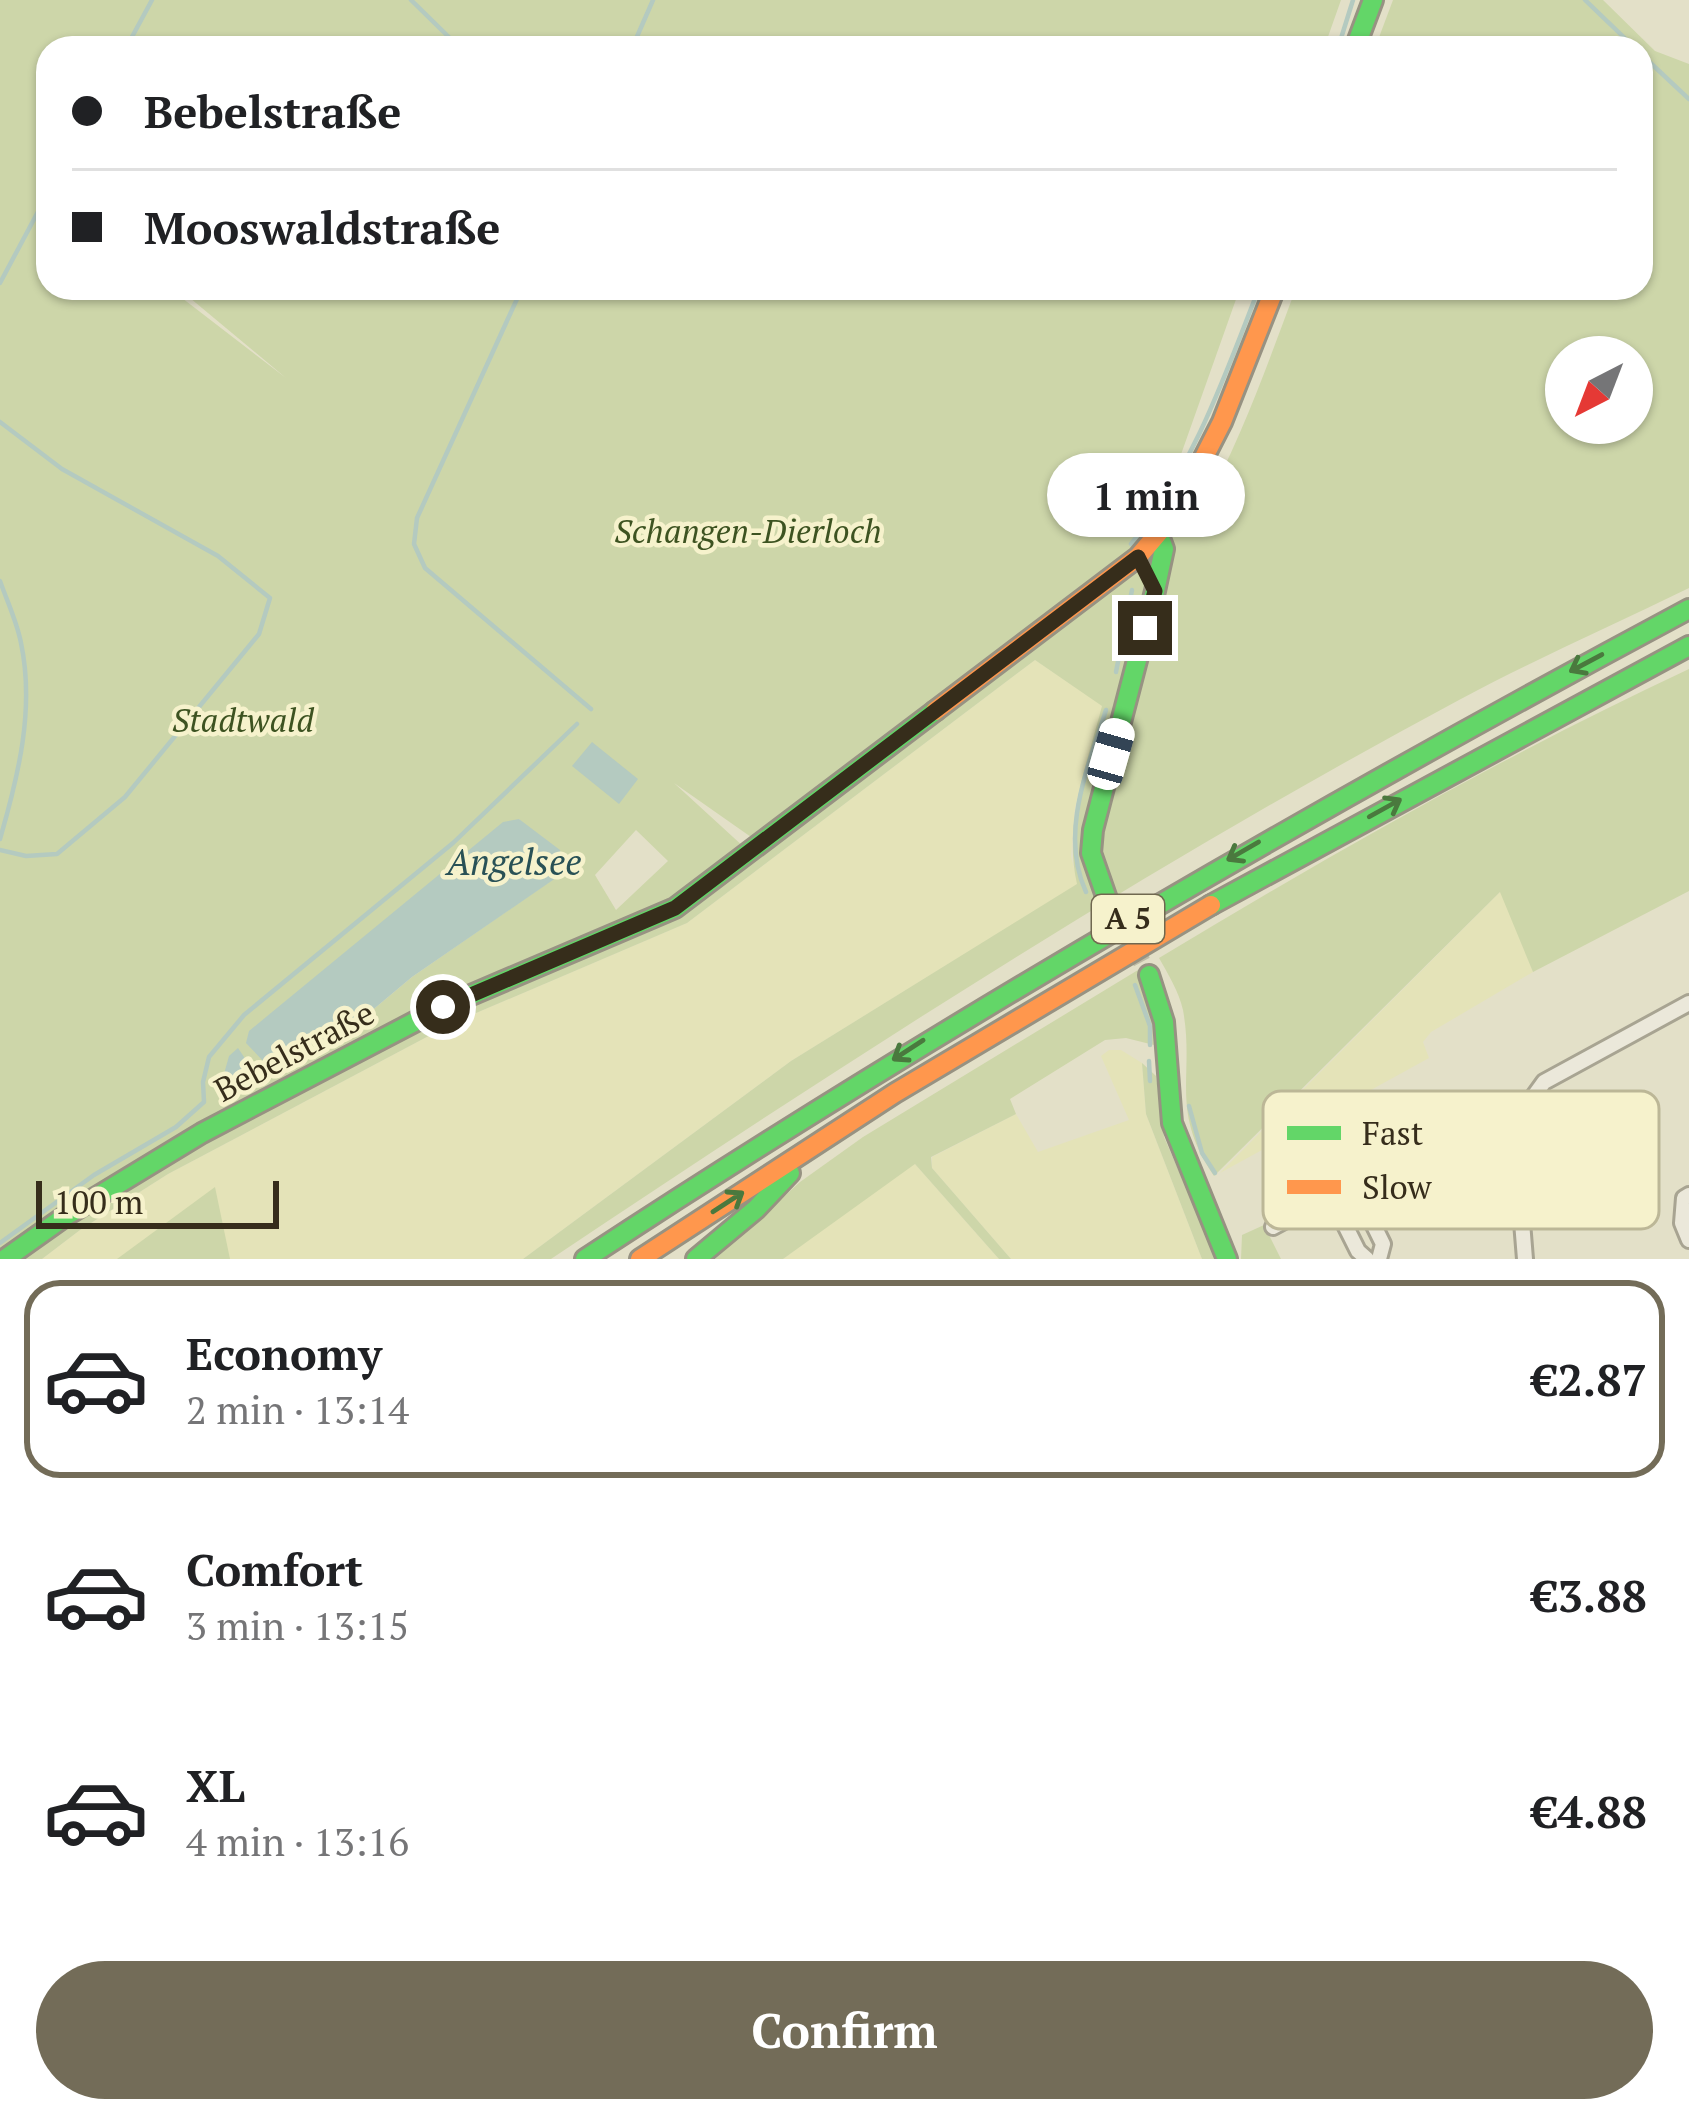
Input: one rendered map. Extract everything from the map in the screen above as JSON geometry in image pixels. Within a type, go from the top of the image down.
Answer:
[{"type":"main road","points":[[1360,36],[1373,0]]},
{"type":"main road","name":"Bebelstraße","points":[[5,1259],[155,1160],[443,1007],[675,908],[1138,557],[1195,479],[1270,300]]},
{"type":"main road","points":[[1107,899],[1091,853],[1093,830],[1155,591],[1164,550],[1159,533]]},
{"type":"main road","points":[[1138,557],[1155,591]]},
{"type":"main road","name":"A 5","points":[[585,1259],[933,1034],[1180,887],[1689,609]]},
{"type":"main road","name":"A 5","points":[[640,1259],[816,1145],[1286,862],[1689,646]]},
{"type":"main road","points":[[1149,975],[1166,1014],[1169,1106],[1177,1136],[1223,1238],[1227,1259]]},
{"type":"main road","points":[[696,1259],[756,1209],[816,1145]]},
{"type":"street","points":[[1539,1091],[1544,1082],[1689,1003]]},
{"type":"street","points":[[1689,1195],[1684,1198],[1682,1223],[1689,1240]]},
{"type":"street","points":[[1347,1229],[1367,1259]]},
{"type":"street","points":[[1376,1229],[1384,1244],[1379,1259]]},
{"type":"street","points":[[1523,1229],[1525,1259]]},
{"type":"green space","points":[[0,0],[1341,0],[1328,36],[36,36],[36,300],[185,300],[286,378],[192,300],[1236,300],[1162,508],[1167,505],[1190,531],[1236,443],[1291,300],[1653,300],[1653,49],[1689,64],[1689,588],[1459,700],[1226,830],[886,1039],[551,1259],[523,1259],[791,1061],[1077,884],[1075,817],[1102,706],[1035,660],[687,923],[455,1022],[168,1174],[42,1259],[0,1259]],"holes":[[[1048,612],[745,848],[674,783],[751,837]],[[519,819],[565,871],[412,977],[369,1013],[328,1038]],[[636,830],[668,861],[616,910],[595,875]]]},
{"type":"green space","points":[[1393,0],[1603,0],[1640,36],[1380,36]]},
{"type":"green space","points":[[1035,660],[1103,706],[1075,807],[1071,856],[1078,884],[791,1061],[523,1259],[42,1259],[168,1174],[455,1022],[687,923]]},
{"type":"green space","points":[[1689,669],[1689,891],[1533,972],[1500,892],[1300,1091],[1263,1091],[1263,1127],[1214,1176],[1192,1132],[1183,1010],[1159,958],[1420,806]]},
{"type":"green space","points":[[1501,891],[1533,972],[1431,1032],[1423,1042],[1429,1058],[1369,1091],[1302,1091]]},
{"type":"green space","points":[[1138,970],[1160,1037],[1158,1046],[1126,1038],[1105,1040],[1010,1099],[1016,1114],[931,1157],[932,1168],[1011,1259],[999,1259],[915,1164],[783,1259],[715,1259],[800,1182],[863,1137]]},
{"type":"green space","points":[[1121,1050],[1142,1063],[1146,1114],[1202,1259],[1011,1259],[932,1168],[932,1157],[1016,1114],[1038,1152],[1129,1120],[1101,1056]]},
{"type":"green space","points":[[1142,1063],[1156,1076],[1164,1137],[1217,1259],[1202,1259],[1146,1114]]},
{"type":"green space","points":[[1263,1130],[1263,1149],[1220,1173]]},
{"type":"green space","points":[[915,1164],[999,1259],[783,1259],[905,1168]]},
{"type":"green space","points":[[215,1187],[230,1259],[117,1259]]},
{"type":"green space","points":[[1263,1225],[1281,1259],[1241,1259],[1242,1235]]},
{"type":"water","points":[[592,742],[638,779],[619,804],[572,766]]},
{"type":"water","name":"Angelsee","points":[[519,819],[560,850],[566,871],[328,1038],[264,1062],[246,1043],[249,1031],[503,822]]},
{"type":"water","points":[[238,1048],[254,1072],[237,1087],[220,1088],[229,1056]]},
{"type":"waterway","points":[[132,36],[152,0]]},
{"type":"waterway","points":[[411,0],[448,36]]},
{"type":"waterway","points":[[637,36],[653,0]]},
{"type":"waterway","points":[[1342,36],[1353,0]]},
{"type":"waterway","points":[[1585,0],[1622,36]]},
{"type":"waterway","points":[[1653,65],[1689,99]]},
{"type":"waterway","points":[[0,283],[36,216]]},
{"type":"waterway","points":[[517,300],[417,518],[414,544],[425,568],[591,709]]},
{"type":"waterway","points":[[1131,544],[1190,453],[1254,300]]},
{"type":"waterway","points":[[0,422],[62,469],[218,556],[270,598],[259,634],[125,797],[57,854],[26,856],[0,850]]},
{"type":"waterway","points":[[0,581],[19,635],[26,693],[18,767],[0,839]]},
{"type":"waterway","points":[[1116,672],[1132,590]]},
{"type":"waterway","points":[[1086,892],[1078,870],[1076,824],[1106,710]]},
{"type":"waterway","points":[[0,1243],[94,1175],[176,1127],[204,1102],[209,1057],[244,1015],[453,843],[577,724]]},
{"type":"waterway","points":[[1135,985],[1150,1026],[1150,1045]]},
{"type":"waterway","points":[[1149,1061],[1150,1081]]},
{"type":"waterway","points":[[1189,1106],[1202,1153],[1215,1173]]},
{"type":"tunnel","points":[[1107,899],[1149,975]]},
{"type":"traffic: fast","points":[[1360,36],[1373,0]]},
{"type":"traffic: fast","points":[[1107,899],[1091,853],[1093,830],[1155,591],[1164,549],[1158,533]]},
{"type":"traffic: fast","points":[[585,1259],[992,1003],[1408,763],[1689,609]]},
{"type":"traffic: fast","points":[[1211,905],[1689,646]]},
{"type":"traffic: fast","points":[[5,1259],[67,1215],[202,1133],[443,1007],[675,908],[935,711]]},
{"type":"traffic: fast","points":[[1149,975],[1164,1022],[1172,1123],[1227,1259]]},
{"type":"traffic: fast","points":[[696,1259],[756,1209],[790,1173]]},
{"type":"traffic: slow","points":[[935,711],[1138,557],[1176,512],[1222,422],[1270,300]]},
{"type":"traffic: slow","points":[[640,1259],[895,1093],[1211,905]]},
{"type":"route","points":[[443,1007],[675,908],[1138,557],[1155,591],[1145,628]]},
{"type":"park label","name":"Schangen-Dierloch","points":[[748,531]]},
{"type":"park label","name":"Stadtwald","points":[[243,720]]}]
